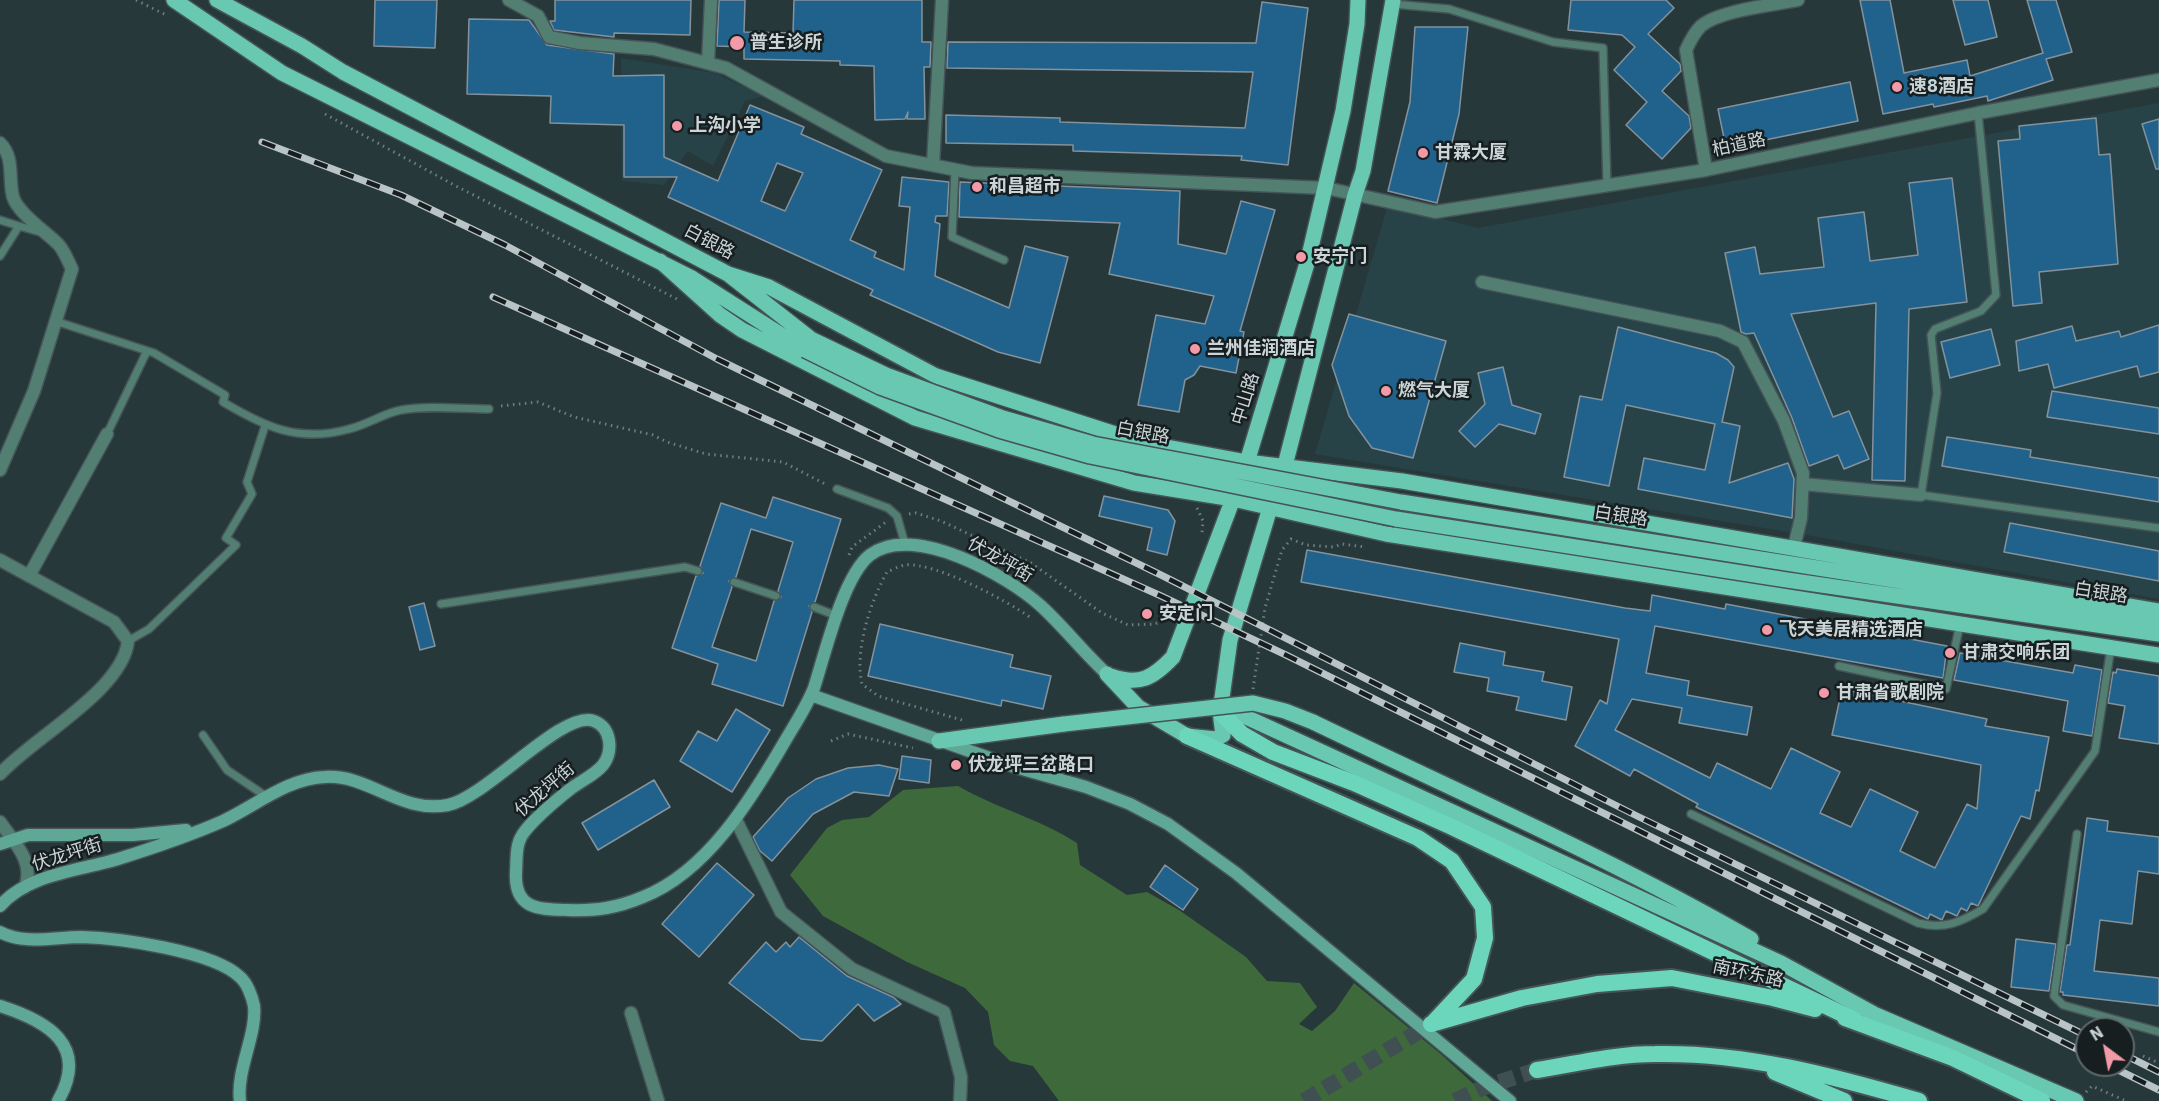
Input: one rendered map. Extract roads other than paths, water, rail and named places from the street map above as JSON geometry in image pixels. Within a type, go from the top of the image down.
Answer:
[{"type":"highway","points":[[1221,712],[1242,734],[1273,752],[1354,783],[1452,827],[1855,1020]]},
{"type":"highway","name":"南环东路","points":[[1186,736],[1227,751],[1418,838],[1452,861],[1483,907],[1485,938],[1474,979],[1431,1024],[1533,996],[1598,984],[1672,978],[1773,998],[1855,1020],[1953,1058],[2042,1101]]},
{"type":"highway","points":[[1537,1070],[1654,1054],[1746,1060],[1829,1075],[1918,1101]]},
{"type":"highway","points":[[1746,1060],[1844,1101]]},
{"type":"main road","name":"白银路","points":[[174,0],[282,73],[660,261],[880,387],[999,430],[1090,456],[1396,519],[1799,582],[2159,634]]},
{"type":"main road","name":"白银路","points":[[217,0],[302,46],[343,72],[728,274],[808,345],[1003,418],[1093,444],[1401,502],[2159,622]]},
{"type":"main road","name":"中山路","points":[[1107,674],[1130,682],[1146,678],[1161,669],[1173,657],[1247,462],[1308,260],[1326,188],[1343,111],[1358,24],[1358,0]]},
{"type":"main road","points":[[1107,674],[1138,707],[1186,736],[1216,740],[1223,735],[1221,712],[1230,640],[1269,507],[1286,466],[1355,195],[1364,171],[1393,2]]},
{"type":"main road","points":[[660,261],[712,309],[742,330],[915,418],[1134,483],[1233,499],[1386,534],[2159,655]]},
{"type":"main road","points":[[728,274],[769,287],[936,376],[1140,442],[1247,462],[1402,481],[2159,611]]},
{"type":"main road","name":"伏龙坪街","points":[[0,906],[11,895],[38,880],[116,860],[205,828],[302,781],[331,776],[405,803],[433,807],[460,802],[482,790],[562,728],[587,720],[596,721],[609,739],[610,749],[602,766],[568,791],[526,829],[517,843],[515,881],[518,891],[526,903],[539,910],[605,910],[650,895],[669,884],[696,862],[736,820],[812,695],[837,616],[857,568],[873,552],[904,544],[941,549],[976,564],[1021,592],[1039,604],[1107,674]]},
{"type":"main road","points":[[812,695],[1015,767],[1086,787],[1130,804],[1168,824],[1236,873],[1510,1101]]},
{"type":"main road","points":[[939,741],[1064,724],[1253,703],[1285,711],[1313,722],[1548,836],[1595,854],[1683,900],[1769,950],[1781,963]]},
{"type":"main road","points":[[1221,712],[1246,717],[1781,963],[1876,1015],[2076,1101]]},
{"type":"main road","points":[[0,844],[28,835],[133,835],[205,828]]},
{"type":"main road","points":[[0,932],[25,940],[83,937],[171,950],[219,963],[241,977],[254,1007],[243,1068],[240,1101]]},
{"type":"main road","points":[[0,1006],[43,1023],[54,1032],[64,1047],[69,1058],[69,1070],[58,1101]]},
{"type":"street","name":"柏道路","points":[[509,0],[538,16],[549,36],[580,43],[654,49],[726,68],[886,156],[955,170],[1032,177],[1326,188],[1435,212],[1706,171],[1978,113],[2159,80]]},
{"type":"street","points":[[708,63],[711,0]]},
{"type":"street","points":[[933,165],[942,0]]},
{"type":"street","points":[[1706,171],[1686,50],[1692,36],[1703,24],[1716,18],[1798,0]]},
{"type":"street","points":[[0,143],[6,149],[12,174],[13,198],[60,246],[72,268],[34,391],[0,470]]},
{"type":"street","points":[[1482,282],[1720,331],[1743,342],[1784,421],[1803,472],[1801,518],[1794,547]]},
{"type":"street","points":[[29,576],[107,434]]},
{"type":"street","points":[[1803,484],[1922,495]]},
{"type":"street","points":[[0,560],[114,622],[128,641],[126,656],[117,671],[79,708],[18,754],[0,774]]},
{"type":"street","points":[[736,820],[781,912],[852,969],[944,1012],[961,1077],[960,1101]]},
{"type":"street","points":[[0,822],[27,862],[29,878],[25,888]]},
{"type":"street","points":[[632,1013],[658,1101]]},
{"type":"lane","points":[[1393,2],[1449,9],[1553,42],[1603,48],[1606,185]]},
{"type":"lane","points":[[1978,113],[1996,295],[1981,311],[1935,329],[1931,335],[1937,393],[1922,495],[2159,528]]},
{"type":"lane","points":[[955,170],[952,237],[1004,260]]},
{"type":"lane","points":[[0,220],[46,234]]},
{"type":"lane","points":[[0,256],[19,226]]},
{"type":"lane","points":[[55,321],[147,351],[225,395],[223,402],[265,426],[319,435],[350,429],[401,410],[489,409]]},
{"type":"lane","points":[[107,434],[147,351]]},
{"type":"lane","points":[[128,641],[149,629],[236,545],[226,537],[252,494],[247,482],[265,426]]},
{"type":"lane","points":[[837,489],[888,508],[897,516],[904,544]]},
{"type":"lane","points":[[441,604],[685,567],[698,571]]},
{"type":"lane","points":[[734,582],[776,596]]},
{"type":"lane","points":[[814,607],[837,616]]},
{"type":"lane","points":[[1839,666],[1946,689],[1960,624]]},
{"type":"lane","points":[[1691,814],[1918,923],[1935,927],[1961,922],[1983,909],[2095,751],[2111,647]]},
{"type":"lane","points":[[203,735],[227,770],[267,797]]},
{"type":"lane","points":[[2076,834],[2054,996],[2063,1005],[2159,1032]]},
{"type":"tunnel","points":[[1304,1101],[1431,1024]]},
{"type":"tunnel","points":[[1455,1101],[1482,1088],[1537,1070]]},
{"type":"railway","points":[[262,142],[401,195],[505,245],[717,359],[1163,576],[1635,815],[2075,1030]]},
{"type":"railway","points":[[493,297],[1159,595],[1286,655],[2075,1048]]},
{"type":"railway","points":[[2135,1060],[2159,1072]]},
{"type":"railway","points":[[2132,1077],[2159,1090]]},
{"type":"place","name":"普生诊所","points":[[737,43]]},
{"type":"place","name":"速8酒店","points":[[1897,87]]},
{"type":"place","name":"上沟小学","points":[[677,126]]},
{"type":"place","name":"甘霖大厦","points":[[1423,153]]},
{"type":"place","name":"和昌超市","points":[[977,187]]},
{"type":"place","name":"安宁门","points":[[1301,257]]},
{"type":"place","name":"兰州佳润酒店","points":[[1195,349]]},
{"type":"place","name":"燃气大厦","points":[[1386,391]]},
{"type":"place","name":"安定门","points":[[1147,614]]},
{"type":"place","name":"飞天美居精选酒店","points":[[1767,630]]},
{"type":"place","name":"甘肃交响乐团","points":[[1950,653]]},
{"type":"place","name":"甘肃省歌剧院","points":[[1824,693]]},
{"type":"place","name":"伏龙坪三岔路口","points":[[956,765]]}]
